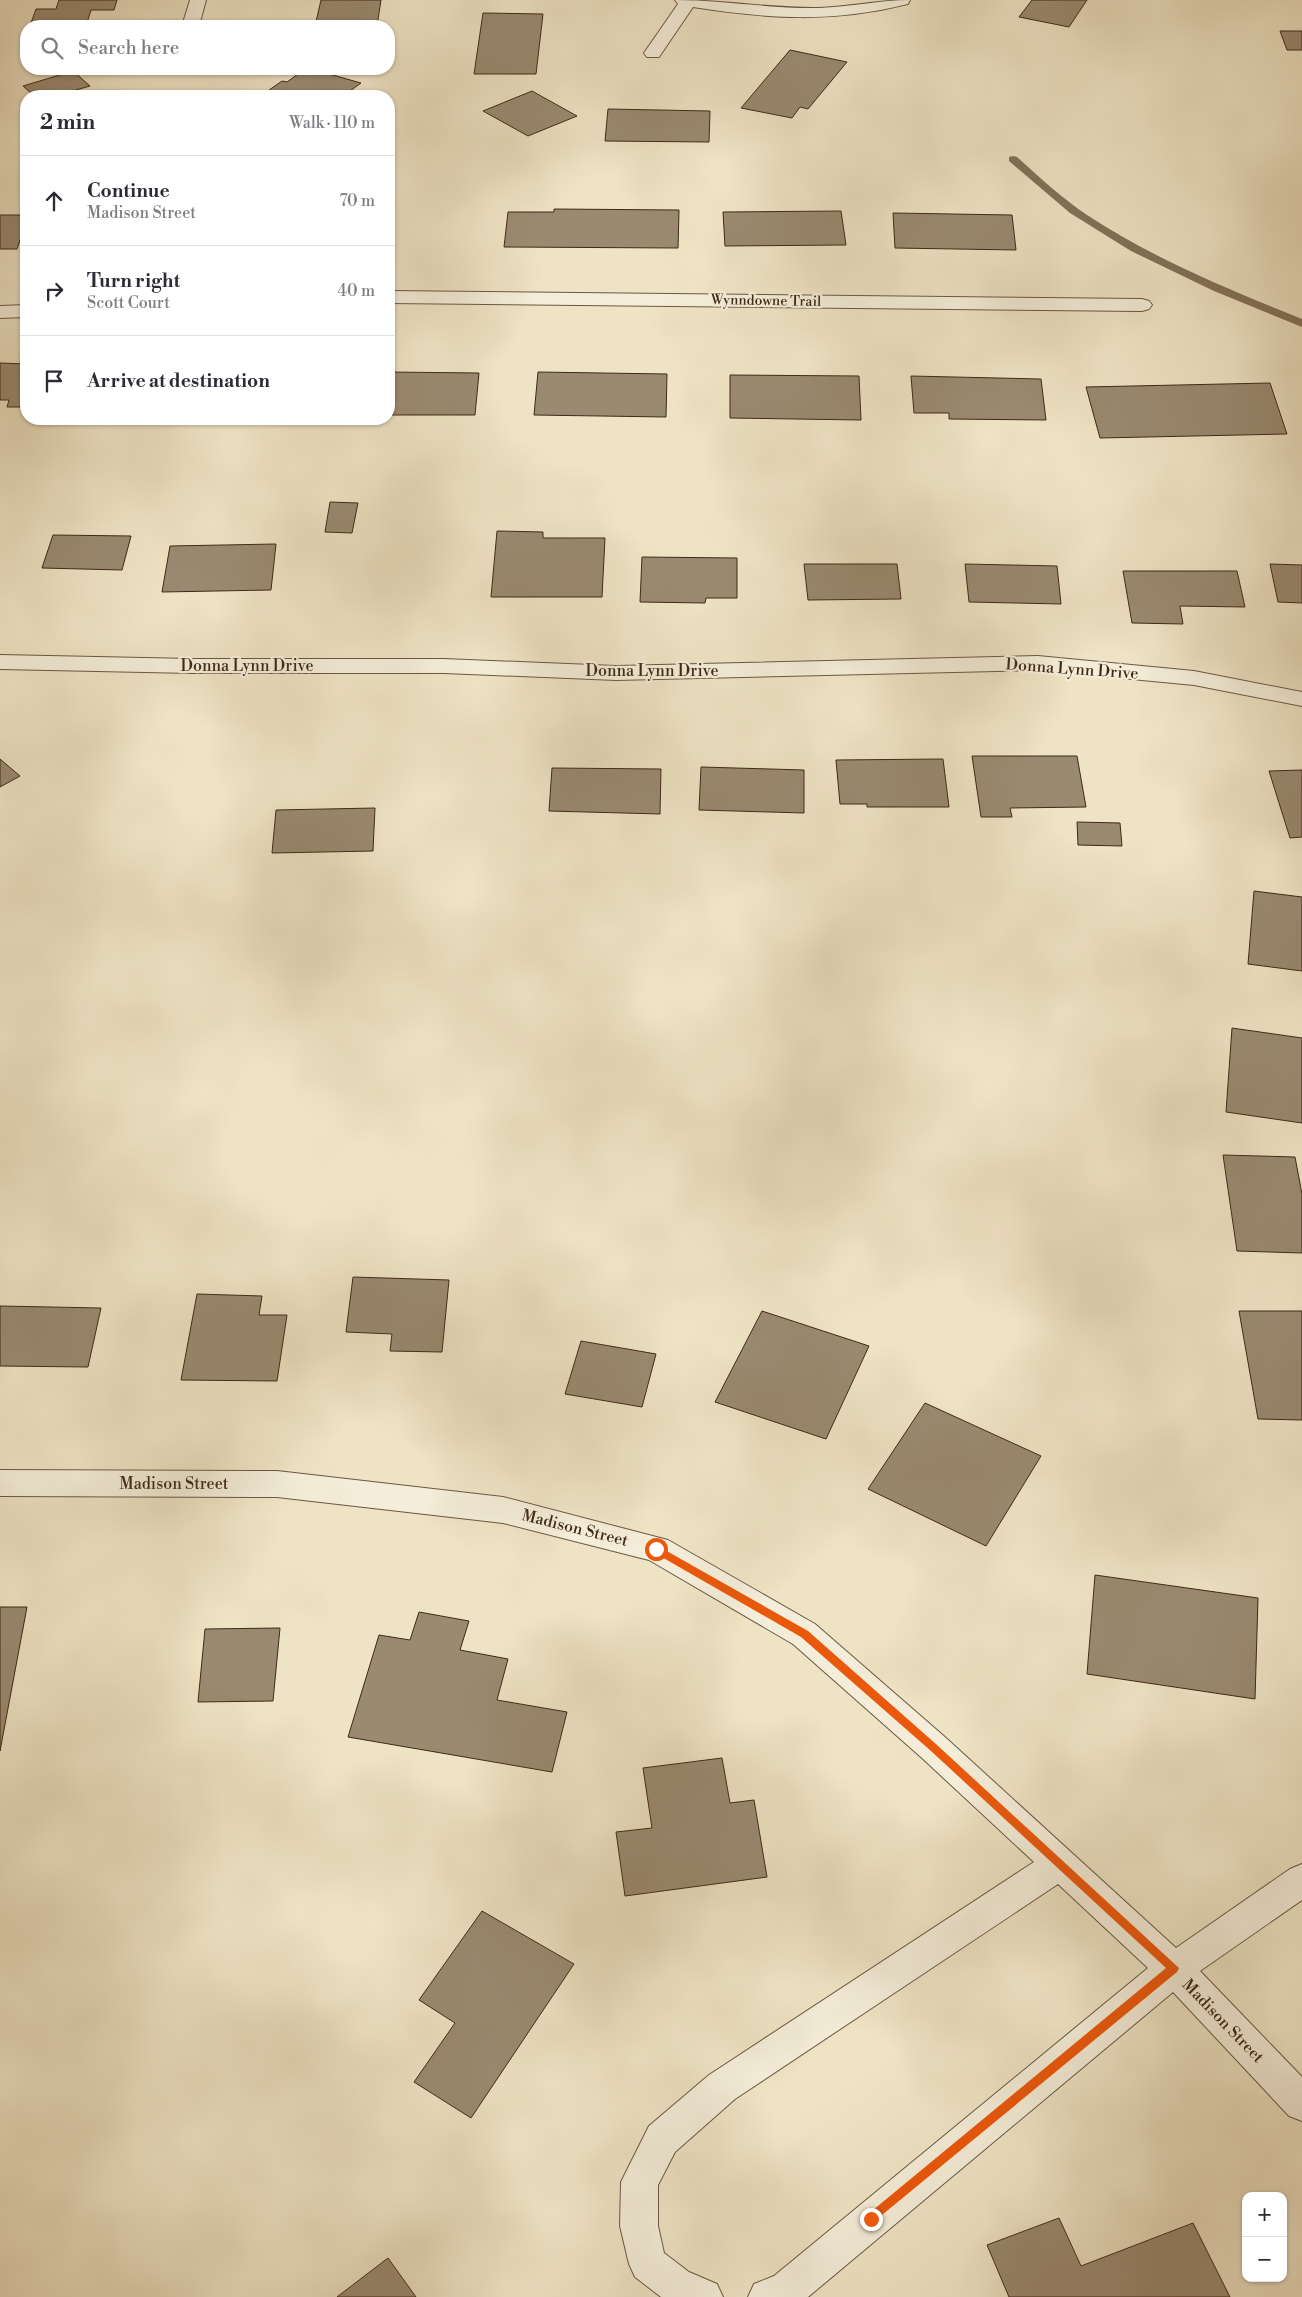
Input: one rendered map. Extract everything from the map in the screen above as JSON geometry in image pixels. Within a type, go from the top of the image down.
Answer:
[{"type":"street","points":[[193,20],[198,0]]},
{"type":"street","points":[[653,53],[686,0],[748,10],[796,13],[845,12],[902,0]]},
{"type":"street","name":"Wynndowne Trail","points":[[395,297],[1142,305]]},
{"type":"street","points":[[0,312],[20,311]]},
{"type":"street","name":"Donna Lynn Drive","points":[[0,662],[193,666],[444,666],[616,673],[1038,664],[1194,678],[1302,699]]},
{"type":"street","name":"Madison Street","points":[[0,1483],[277,1484],[503,1510],[656,1549],[804,1634],[934,1748],[1174,1968],[1302,2103]]},
{"type":"street","points":[[704,2297],[676,2286],[648,2264],[639,2226],[639,2182],[662,2139],[722,2087],[1060,1864]]},
{"type":"street","points":[[775,2294],[1174,1968],[1302,1880]]},
{"type":"building","points":[[59,0],[117,0],[114,10],[91,10],[88,20],[32,20],[36,9],[56,9]]},
{"type":"building","points":[[321,0],[381,0],[378,20],[316,20]]},
{"type":"building","points":[[1032,0],[1087,0],[1069,27],[1019,17]]},
{"type":"building","points":[[483,13],[543,14],[536,74],[474,74]]},
{"type":"building","points":[[1280,31],[1302,31],[1302,50],[1287,50]]},
{"type":"building","points":[[790,50],[847,62],[808,109],[800,107],[792,118],[741,108]]},
{"type":"building","points":[[60,75],[78,75],[90,86],[76,90],[27,90],[23,86]]},
{"type":"building","points":[[297,75],[332,75],[361,83],[351,90],[269,90],[282,81],[287,82]]},
{"type":"building","points":[[532,91],[577,116],[528,136],[483,111]]},
{"type":"building","points":[[608,109],[710,111],[709,142],[605,141]]},
{"type":"building","points":[[554,209],[679,210],[678,248],[504,247],[508,212],[554,212]]},
{"type":"building","points":[[841,211],[846,245],[725,246],[723,212]]},
{"type":"building","points":[[893,213],[1012,215],[1016,250],[895,248]]},
{"type":"building","points":[[0,215],[20,215],[20,240],[17,249],[0,249]]},
{"type":"building","points":[[0,363],[20,364],[20,407],[7,407],[9,400],[0,400]]},
{"type":"building","points":[[395,372],[479,373],[475,415],[395,415]]},
{"type":"building","points":[[538,372],[667,374],[666,417],[534,415]]},
{"type":"building","points":[[730,375],[859,376],[861,420],[730,418]]},
{"type":"building","points":[[911,376],[1041,379],[1046,420],[949,419],[949,413],[914,413]]},
{"type":"building","points":[[1270,383],[1287,434],[1100,438],[1086,387]]},
{"type":"building","points":[[330,502],[358,503],[352,533],[325,532]]},
{"type":"building","points":[[497,531],[543,532],[543,538],[605,538],[602,597],[491,597]]},
{"type":"building","points":[[53,535],[131,536],[122,570],[42,568]]},
{"type":"building","points":[[276,544],[271,590],[162,592],[170,546]]},
{"type":"building","points":[[642,557],[737,558],[737,598],[706,598],[705,603],[640,602]]},
{"type":"building","points":[[804,564],[897,564],[901,599],[808,600]]},
{"type":"building","points":[[965,564],[1057,566],[1061,604],[969,602]]},
{"type":"building","points":[[1270,564],[1302,565],[1302,603],[1278,602]]},
{"type":"building","points":[[1123,571],[1237,571],[1245,607],[1180,606],[1183,624],[1132,623]]},
{"type":"building","points":[[972,756],[1077,756],[1086,807],[1010,808],[1012,817],[981,817]]},
{"type":"building","points":[[0,759],[20,776],[0,787]]},
{"type":"building","points":[[943,759],[949,807],[867,807],[867,804],[840,804],[836,760]]},
{"type":"building","points":[[701,767],[804,770],[804,813],[699,810]]},
{"type":"building","points":[[552,768],[661,769],[660,814],[549,811]]},
{"type":"building","points":[[1302,770],[1302,837],[1290,838],[1269,771]]},
{"type":"building","points":[[375,808],[373,851],[272,853],[276,810]]},
{"type":"building","points":[[1077,822],[1120,823],[1122,846],[1078,845]]},
{"type":"building","points":[[1254,891],[1302,897],[1302,971],[1248,964]]},
{"type":"building","points":[[1232,1028],[1302,1038],[1302,1123],[1226,1112]]},
{"type":"building","points":[[1223,1155],[1295,1157],[1302,1194],[1302,1253],[1237,1251]]},
{"type":"building","points":[[353,1277],[449,1280],[442,1352],[390,1351],[392,1334],[346,1332]]},
{"type":"building","points":[[197,1294],[262,1296],[259,1315],[287,1315],[277,1381],[181,1380]]},
{"type":"building","points":[[0,1306],[101,1308],[88,1367],[0,1366]]},
{"type":"building","points":[[762,1311],[869,1346],[826,1439],[715,1402]]},
{"type":"building","points":[[1239,1311],[1302,1311],[1302,1420],[1258,1419]]},
{"type":"building","points":[[581,1341],[656,1354],[642,1407],[565,1394]]},
{"type":"building","points":[[925,1403],[1041,1456],[986,1546],[868,1489]]},
{"type":"building","points":[[1095,1575],[1258,1598],[1255,1699],[1087,1674]]},
{"type":"building","points":[[0,1607],[27,1607],[0,1751]]},
{"type":"building","points":[[419,1612],[469,1621],[460,1650],[508,1659],[497,1700],[567,1712],[552,1772],[348,1737],[379,1635],[410,1640]]},
{"type":"building","points":[[280,1628],[273,1701],[198,1702],[205,1629]]},
{"type":"building","points":[[722,1758],[730,1803],[754,1800],[767,1877],[625,1896],[616,1832],[652,1828],[643,1768]]},
{"type":"building","points":[[482,1911],[574,1964],[471,2118],[414,2082],[455,2023],[419,2000]]},
{"type":"building","points":[[1059,2218],[1081,2266],[1193,2223],[1230,2297],[1009,2297],[987,2245]]},
{"type":"building","points":[[388,2258],[416,2297],[337,2297]]},
{"type":"waterway","points":[[1013,159],[1047,190],[1074,210],[1135,249],[1190,276],[1302,323]]},
{"type":"route","points":[[656,1549],[804,1634],[934,1748],[1174,1968],[871,2219]]}]
